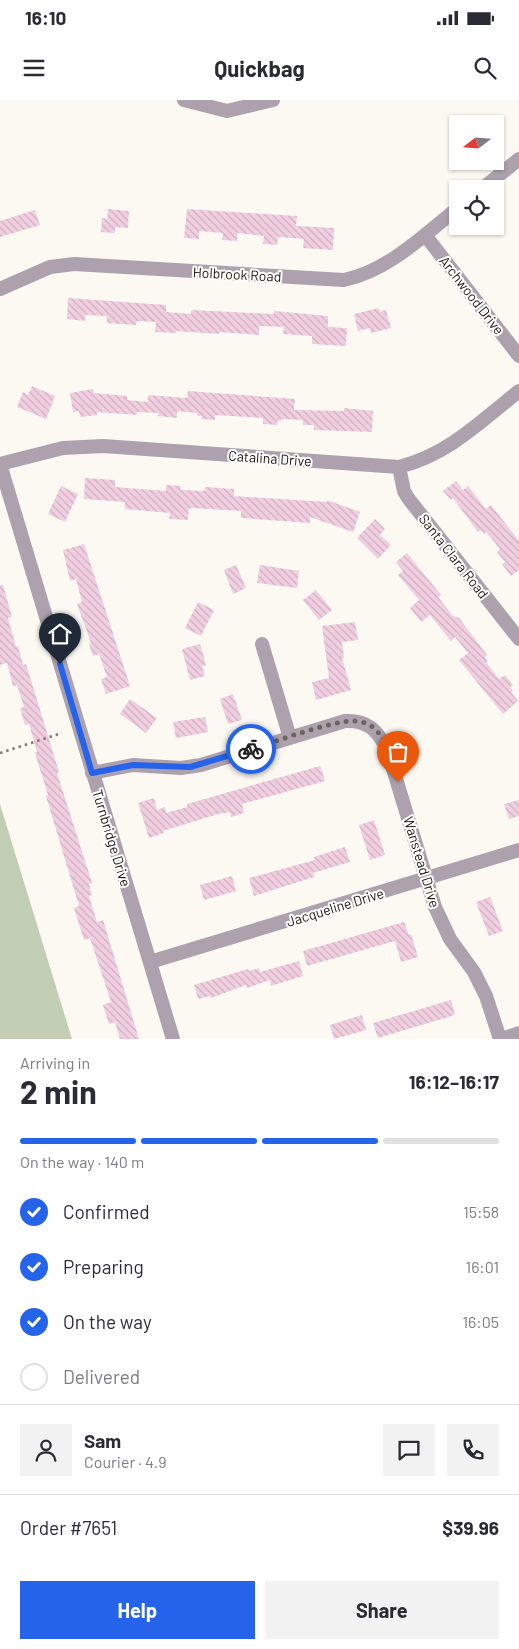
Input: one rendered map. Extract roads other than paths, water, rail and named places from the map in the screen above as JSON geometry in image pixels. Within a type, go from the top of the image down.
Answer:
[{"type":"street","points":[[184,100],[227,111],[273,100]]},
{"type":"street","points":[[493,180],[519,159]]},
{"type":"street","name":"Holbrook Road","points":[[0,289],[50,267],[74,264],[344,280],[360,276],[375,269],[425,235],[449,215]]},
{"type":"street","name":"Archwood Drive","points":[[425,235],[519,356]]},
{"type":"street","name":"Catalina Drive","points":[[0,464],[63,448],[103,446],[399,467],[427,458],[450,446],[519,391]]},
{"type":"street","name":"Turnbridge Drive","points":[[0,464],[173,1039]]},
{"type":"street","name":"Santa Clara Road","points":[[399,467],[404,491],[408,498],[519,639]]},
{"type":"street","points":[[262,644],[290,738]]},
{"type":"street","name":"Wanstead Drive","points":[[92,773],[133,765],[190,767],[345,721],[356,721],[374,728],[388,749],[435,906],[446,932],[474,972],[486,996],[501,1039]]},
{"type":"street","name":"Jacqueline Drive","points":[[150,962],[519,850]]},
{"type":"street","points":[[501,1039],[519,1034]]}]
